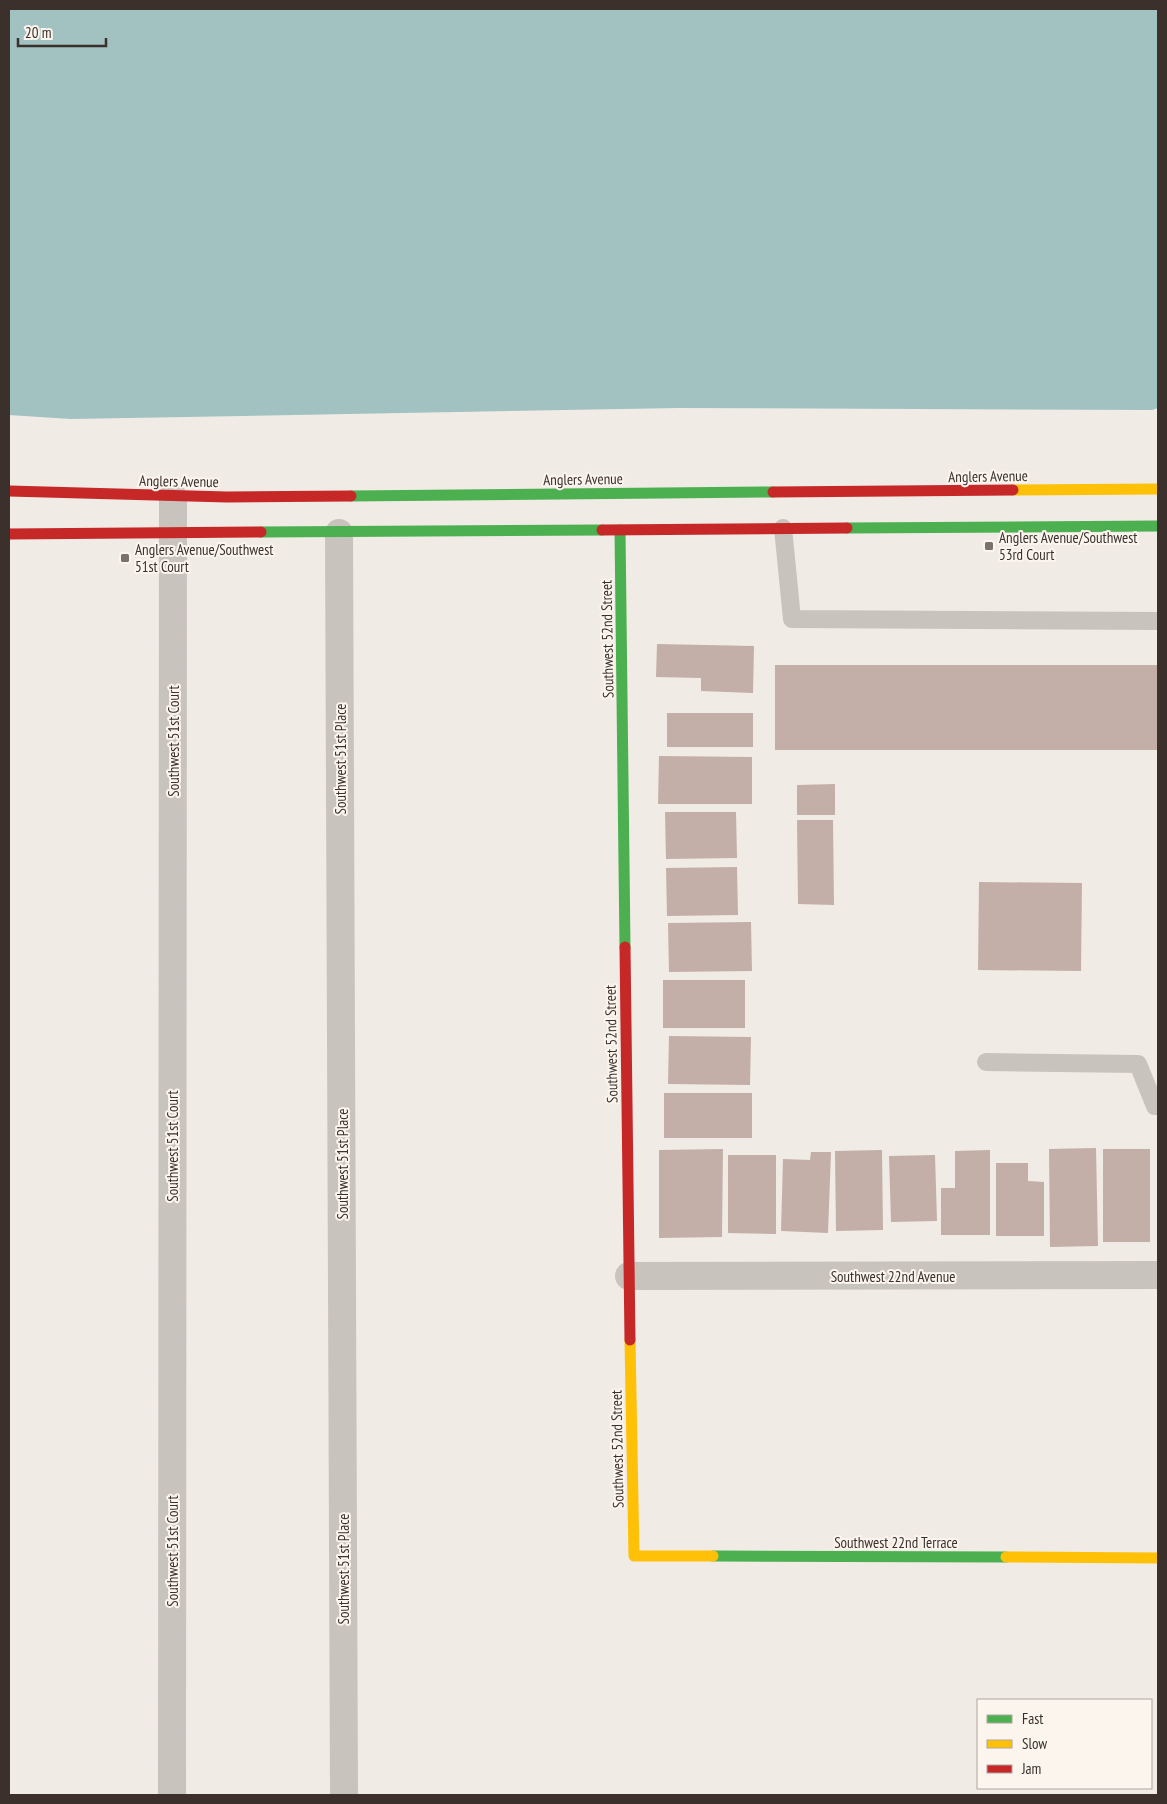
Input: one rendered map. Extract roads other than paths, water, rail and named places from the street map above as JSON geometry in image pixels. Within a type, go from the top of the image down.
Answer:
[{"type":"street","name":"Anglers Avenue","points":[[9,491],[173,497],[1158,489]]},
{"type":"street","name":"Southwest 51st Court","points":[[172,1795],[173,497]]},
{"type":"street","points":[[9,534],[1158,526]]},
{"type":"street","name":"Southwest 52nd Street","points":[[620,530],[634,1556]]},
{"type":"street","name":"Southwest 51st Place","points":[[339,533],[344,1795]]},
{"type":"street","name":"Southwest 22nd Avenue","points":[[629,1276],[1158,1275]]},
{"type":"street","name":"Southwest 22nd Terrace","points":[[634,1556],[1158,1558]]},
{"type":"lane","points":[[783,528],[792,620],[1158,621]]},
{"type":"lane","points":[[986,1062],[1138,1064],[1155,1106],[1158,1106]]},
{"type":"water","points":[[9,9],[1158,9],[1158,408],[1152,410],[678,408],[71,419],[9,415]]},
{"type":"place","name":"Anglers Avenue/Southwest 53rd Court","points":[[989,546]]},
{"type":"place","name":"Anglers Avenue/Southwest 51st Court","points":[[125,558]]}]
